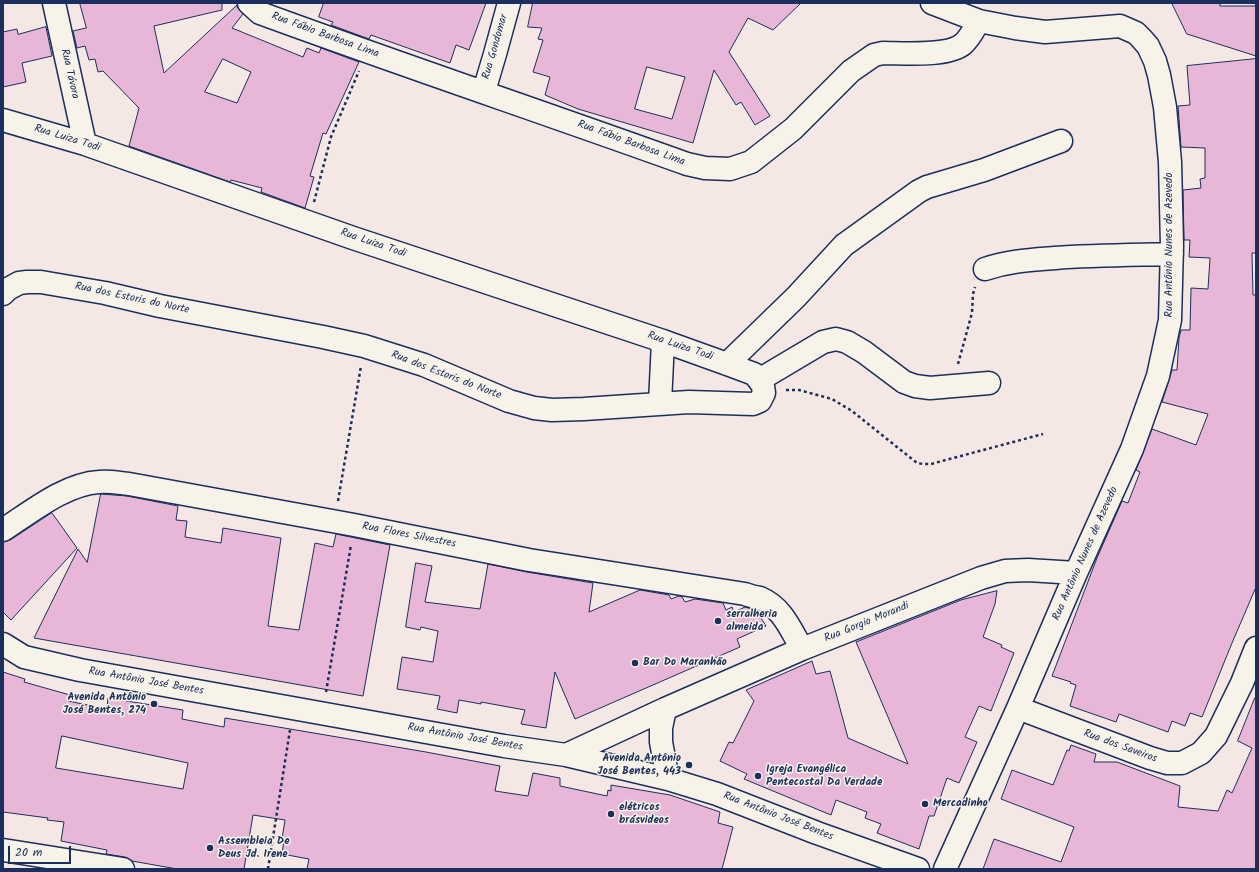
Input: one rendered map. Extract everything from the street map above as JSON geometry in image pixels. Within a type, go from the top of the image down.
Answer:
[{"type":"street","name":"Rua Távora","points":[[54,3],[85,144]]},
{"type":"street","name":"Rua Fábio Barbosa Lima","points":[[250,3],[260,13],[687,164],[705,168],[730,169],[751,162],[793,129],[851,71],[865,60],[874,55],[882,54],[952,50],[964,44],[980,21]]},
{"type":"street","name":"Rua Gondomar","points":[[484,91],[509,3]]},
{"type":"street","name":"Rua Antônio Nunes de Azevedo","points":[[932,3],[980,21],[1045,32],[1120,26],[1136,33],[1145,42],[1155,61],[1165,107],[1170,162],[1172,254],[1170,320],[1158,376],[1132,449],[1076,573],[1018,708],[945,869]]},
{"type":"street","name":"Rua Luiza Todi","points":[[3,120],[85,144],[536,300],[663,341],[748,376]]},
{"type":"street","points":[[748,376],[796,297],[844,244],[926,187],[984,170],[1061,141]]},
{"type":"street","points":[[985,269],[1002,263],[1032,260],[1089,256],[1172,254]]},
{"type":"street","name":"Rua dos Estoris do Norte","points":[[3,294],[8,289],[23,282],[56,284],[105,293],[160,306],[323,337],[364,346],[424,365],[509,401],[534,408],[552,410],[689,402],[753,404],[760,401],[763,397],[748,376]]},
{"type":"street","points":[[748,376],[823,342],[836,339],[847,342],[864,352],[904,382],[915,386],[930,388],[989,383]]},
{"type":"street","points":[[660,403],[663,341]]},
{"type":"street","name":"Rua Flores Silvestres","points":[[3,530],[60,494],[81,485],[99,482],[129,484],[344,523],[529,560],[745,594],[760,598],[771,604],[781,614],[802,649]]},
{"type":"street","name":"Rua Gorgio Morandi","points":[[566,755],[665,709],[802,649],[981,578],[1005,571],[1028,570],[1076,573]]},
{"type":"street","name":"Rua Antônio José Bentes","points":[[3,644],[24,657],[80,670],[165,686],[294,707],[504,746],[566,755],[668,779],[717,794],[818,833],[918,869]]},
{"type":"street","name":"Rua dos Saveiros","points":[[1018,708],[1150,758],[1167,763],[1182,763],[1201,753],[1216,736],[1242,684],[1256,648]]},
{"type":"street","points":[[665,709],[661,728],[661,742],[668,779]]},
{"type":"street","points":[[3,850],[94,866],[123,869]]},
{"type":"path","points":[[308,222],[331,137],[367,52]]},
{"type":"path","points":[[953,386],[972,313],[973,294],[976,284],[985,269]]},
{"type":"path","points":[[328,680],[364,346]]},
{"type":"path","points":[[748,376],[832,399],[852,411],[917,463],[931,464],[1043,434]]},
{"type":"path","points":[[268,869],[294,707]]},
{"type":"building","points":[[80,3],[222,3],[222,10],[154,26],[164,73],[237,5],[243,14],[232,28],[303,57],[307,48],[319,53],[321,48],[359,62],[326,134],[323,133],[310,176],[314,177],[305,208],[261,192],[262,188],[231,180],[230,182],[129,146],[139,108],[103,71],[98,72],[95,59],[89,60],[85,46],[77,48],[73,31],[86,28]],"holes":[[[223,59],[251,72],[237,103],[205,92]]]},
{"type":"building","points":[[324,3],[486,3],[469,50],[456,45],[450,63],[371,35],[369,39],[331,25],[333,22],[319,17]]},
{"type":"building","points":[[533,3],[801,3],[773,30],[748,18],[729,52],[770,116],[755,125],[741,102],[736,105],[714,70],[693,143],[578,109],[545,95],[550,77],[533,72],[543,40],[538,39],[542,28],[528,27]],"holes":[[[647,67],[685,77],[672,119],[635,109]]]},
{"type":"building","points":[[1172,3],[1220,3],[1220,6],[1256,6],[1256,56],[1187,34]]},
{"type":"building","points":[[46,27],[52,56],[22,63],[26,82],[3,87],[3,32],[17,29],[18,34]]},
{"type":"building","points":[[1256,59],[1256,253],[1252,253],[1253,295],[1256,295],[1256,587],[1202,717],[1190,713],[1185,726],[1172,721],[1168,732],[1119,714],[1116,722],[1070,706],[1076,685],[1052,676],[1097,558],[1122,501],[1128,503],[1140,472],[1136,470],[1152,429],[1196,445],[1208,414],[1162,402],[1172,370],[1177,370],[1181,330],[1190,330],[1191,288],[1208,289],[1210,258],[1189,257],[1190,240],[1184,240],[1183,190],[1201,188],[1200,179],[1205,178],[1205,148],[1181,147],[1178,106],[1190,105],[1187,66]]},
{"type":"building","points":[[101,494],[127,496],[178,506],[176,520],[187,521],[185,537],[221,543],[223,528],[281,538],[268,626],[299,630],[315,543],[333,547],[336,534],[390,545],[363,696],[34,638],[78,549],[87,562]]},
{"type":"building","points":[[52,513],[77,548],[11,620],[3,612],[3,542],[10,540]]},
{"type":"building","points":[[416,563],[432,566],[425,602],[480,609],[488,564],[593,583],[589,612],[640,590],[669,595],[671,599],[679,596],[682,597],[685,602],[695,599],[723,603],[726,610],[732,607],[734,612],[745,607],[756,610],[766,626],[737,639],[740,647],[575,719],[555,672],[546,728],[521,724],[525,710],[481,702],[481,704],[459,700],[457,713],[437,709],[440,696],[397,689],[402,657],[433,662],[438,631],[421,627],[420,630],[406,627]]},
{"type":"building","points":[[997,591],[995,604],[983,637],[1002,645],[1001,647],[1014,653],[991,711],[979,706],[965,737],[977,742],[959,783],[947,778],[934,816],[929,816],[919,849],[877,833],[881,824],[865,818],[867,812],[836,800],[831,815],[744,779],[747,774],[720,761],[729,742],[733,743],[754,701],[746,690],[812,661],[816,674],[830,671],[848,738],[908,764],[856,642],[961,600]]},
{"type":"building","points":[[3,672],[25,679],[24,682],[70,695],[68,701],[107,709],[108,698],[183,710],[182,719],[224,727],[225,718],[500,766],[495,791],[528,796],[533,773],[560,778],[560,786],[607,796],[608,790],[611,791],[611,785],[670,795],[720,812],[718,823],[733,827],[722,869],[307,869],[309,859],[282,854],[284,840],[282,839],[285,820],[253,815],[244,869],[177,869],[132,861],[125,857],[106,854],[107,850],[61,841],[64,822],[47,820],[48,818],[3,812]],"holes":[[[62,736],[188,763],[183,789],[56,768]]]},
{"type":"building","points":[[1255,698],[1256,869],[983,869],[994,839],[1061,862],[1074,827],[1001,799],[1012,770],[1053,785],[1067,750],[1069,751],[1071,745],[1096,754],[1094,762],[1117,762],[1180,786],[1178,807],[1218,811],[1227,790],[1232,793],[1252,748],[1238,741]]},
{"type":"place","name":"serralheria almeida","points":[[718,621]]},
{"type":"place","name":"Bar Do Maranhão","points":[[635,663]]},
{"type":"place","name":"Avenida Antônio José Bentes, 274","points":[[154,704]]},
{"type":"place","name":"Avenida Antônio José Bentes, 443","points":[[689,765]]},
{"type":"place","name":"Igreja Evangélica Pentecostal Da Verdade","points":[[758,776]]},
{"type":"place","name":"Mercadinho","points":[[925,804]]},
{"type":"place","name":"elétricos brásvideos","points":[[611,814]]},
{"type":"place","name":"Assembleia De Deus Jd. Irene","points":[[210,848]]}]
